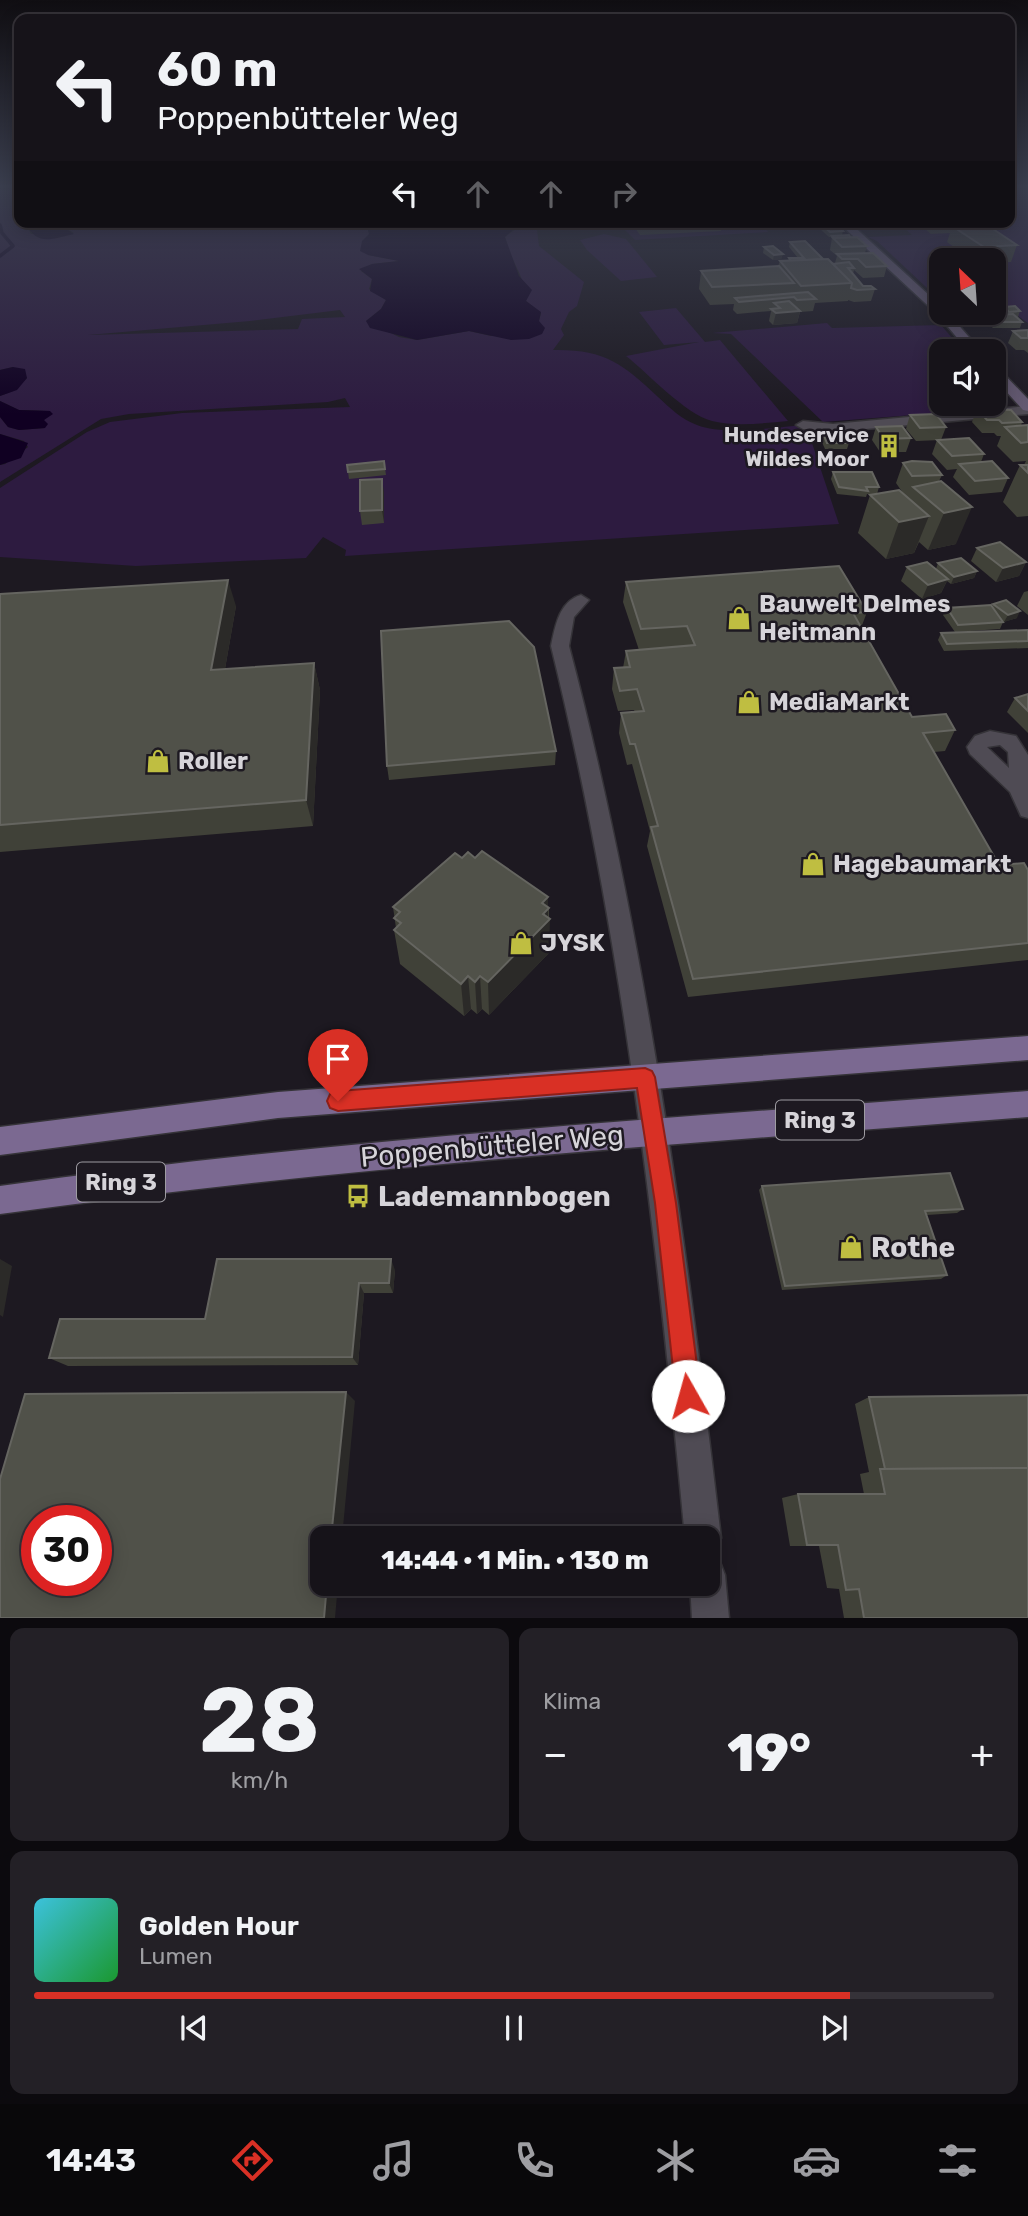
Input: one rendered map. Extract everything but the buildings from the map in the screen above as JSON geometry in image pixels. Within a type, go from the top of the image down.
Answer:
[{"type":"main road","name":"Ring 3","points":[[0,1141],[278,1105],[1028,1048]]},
{"type":"main road","name":"Poppenbütteler Weg","points":[[0,1200],[242,1168],[574,1137],[1028,1104]]},
{"type":"street","points":[[888,264],[929,301]]},
{"type":"street","points":[[1006,384],[1028,407]]},
{"type":"street","points":[[803,425],[833,428],[1028,407]]},
{"type":"street","points":[[581,600],[566,616],[560,646],[608,858],[655,1132],[666,1203],[702,1526]]},
{"type":"street","points":[[1017,787],[1028,810]]},
{"type":"street","points":[[709,1596],[711,1618]]},
{"type":"shaded area","points":[[0,264],[376,264],[361,271],[372,279],[369,289],[386,300],[381,309],[366,321],[399,337],[417,340],[469,331],[491,336],[539,321],[541,313],[526,301],[524,286],[514,264],[561,264],[584,282],[577,306],[569,312],[561,329],[564,335],[553,350],[586,352],[611,360],[634,375],[676,413],[697,425],[736,430],[806,425],[817,433],[812,443],[839,524],[345,556],[346,550],[323,537],[306,558],[136,566],[0,557],[0,488],[87,432],[110,422],[182,413],[350,407],[345,398],[328,402],[129,414],[101,419],[0,482],[0,465],[28,447],[24,441],[0,434],[0,417],[8,427],[19,430],[45,428],[44,420],[50,411],[19,410],[0,401],[0,396],[13,391],[27,378],[13,367],[0,370]],"holes":[[[340,310],[345,317],[302,319],[298,329],[88,335]]]},
{"type":"shaded area","points":[[372,264],[515,264],[519,276],[532,290],[526,301],[541,312],[539,321],[545,328],[542,334],[529,339],[511,340],[469,331],[417,340],[370,328],[366,321],[381,309],[386,300],[370,291],[372,279],[359,269]]},
{"type":"shaded area","points":[[602,264],[646,264],[657,277],[621,281]]},
{"type":"shaded area","points":[[901,264],[929,264],[929,290]]},
{"type":"shaded area","points":[[1006,264],[1028,264],[1028,323],[1011,311],[1006,311]]},
{"type":"shaded area","points":[[676,308],[705,342],[720,340],[788,421],[731,424],[701,417],[679,402],[626,356],[699,342],[664,345],[639,312]]},
{"type":"shaded area","points":[[827,323],[832,328],[929,325],[942,326],[953,339],[929,339],[929,414],[823,422],[731,334],[712,333]]},
{"type":"shaded area","points":[[13,367],[25,369],[27,378],[17,390],[0,396],[0,370]]},
{"type":"shaded area","points":[[0,401],[19,410],[50,411],[53,414],[44,420],[48,424],[45,428],[19,430],[8,427],[0,417]]},
{"type":"shaded area","points":[[0,434],[28,443],[21,458],[0,465]]},
{"type":"place","name":"Hundeservice Wildes Moor","points":[[889,446]]},
{"type":"place","name":"Bauwelt Delmes Heitmann","points":[[739,618]]},
{"type":"place","name":"MediaMarkt","points":[[749,702]]},
{"type":"place","name":"Roller","points":[[158,761]]},
{"type":"place","name":"Hagebaumarkt","points":[[813,864]]},
{"type":"place","name":"JYSK","points":[[521,943]]},
{"type":"place","name":"Lademannbogen","points":[[358,1196]]},
{"type":"place","name":"Rothe","points":[[851,1247]]},
{"type":"route","points":[[338,1101],[645,1077],[666,1203],[688,1396]]}]
